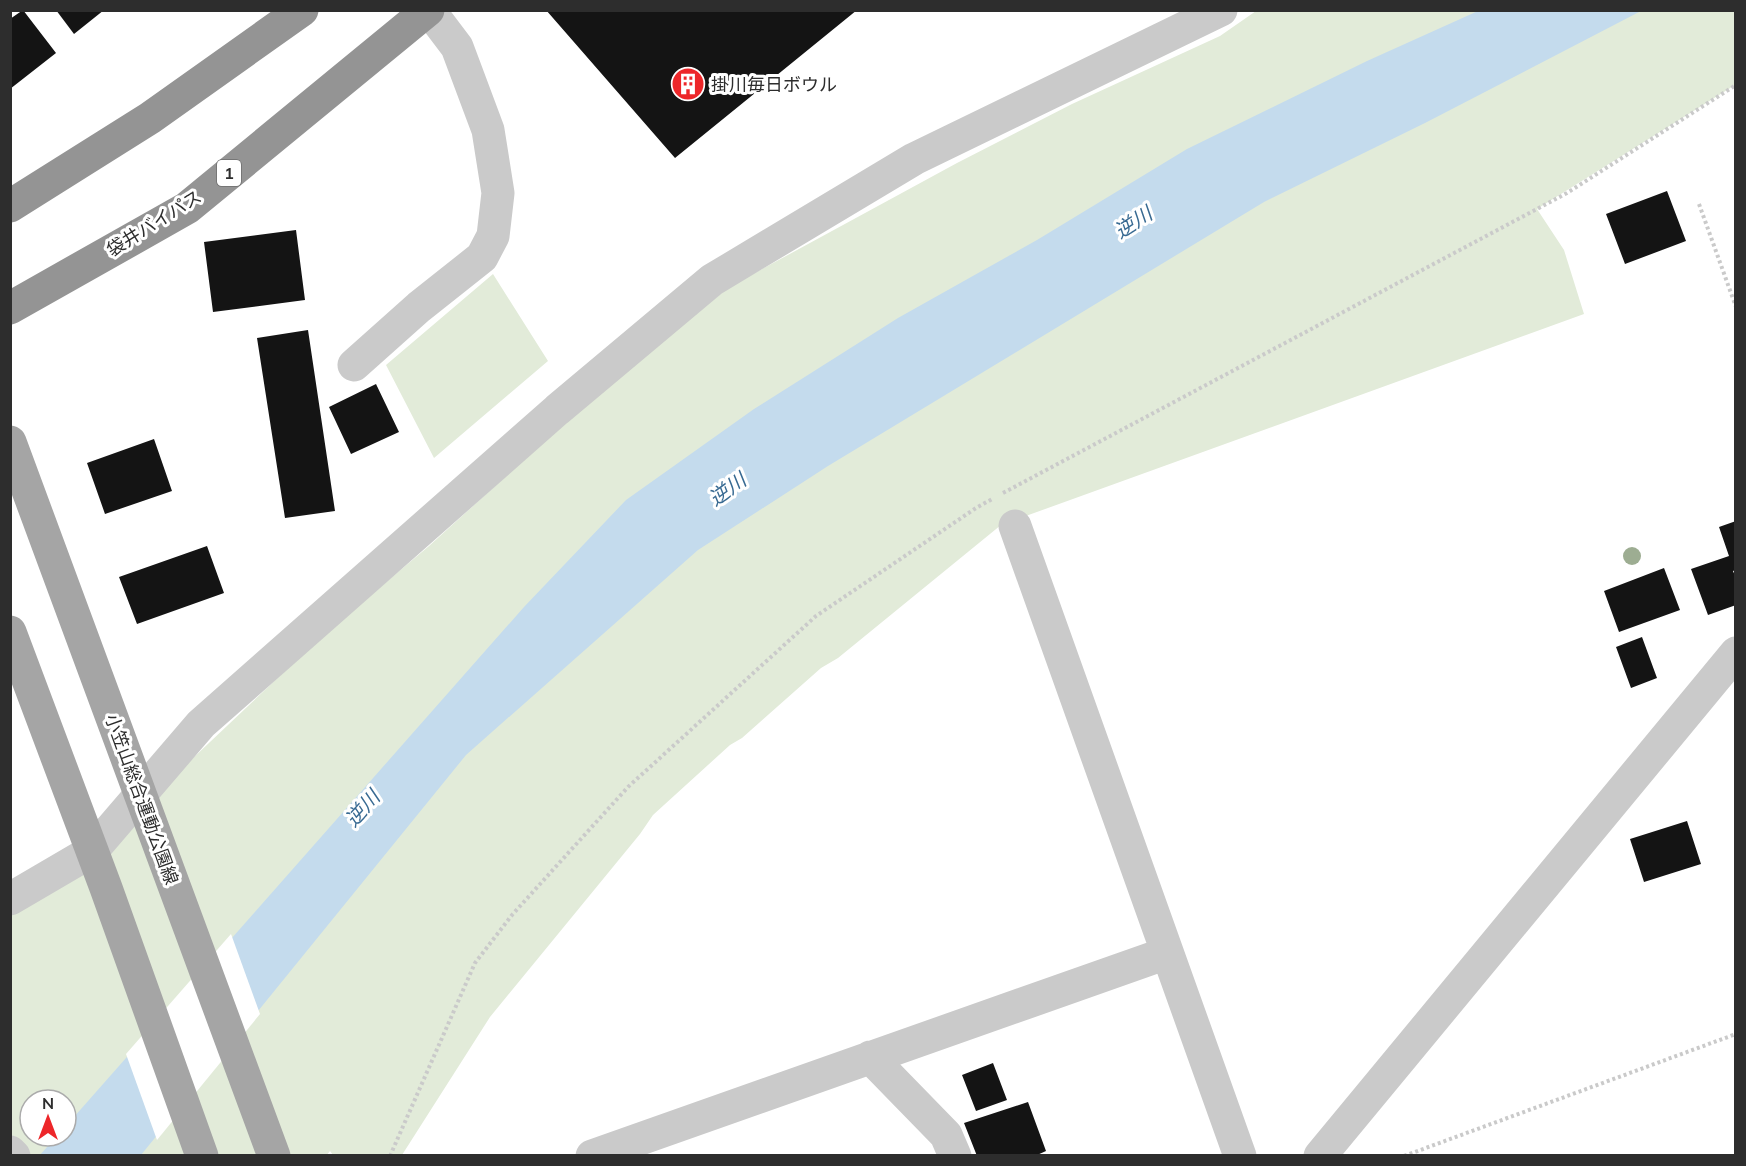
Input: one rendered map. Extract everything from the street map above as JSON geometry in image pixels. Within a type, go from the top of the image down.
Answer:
[{"type":"highway","points":[[10,206],[150,118],[266,38],[302,10]]},
{"type":"highway","name":"袋井バイパス","points":[[10,308],[186,208],[428,10]]},
{"type":"main road","name":"小笠山総合運動公園線","points":[[10,442],[274,1155]]},
{"type":"main road","points":[[10,632],[106,888],[202,1155]]},
{"type":"street","points":[[354,365],[419,307],[482,257],[493,236],[498,193],[488,130],[457,47],[428,10]]},
{"type":"street","points":[[10,899],[92,851],[201,724],[556,411],[712,280],[914,159],[1221,10]]},
{"type":"street","points":[[1015,526],[1240,1155]]},
{"type":"street","points":[[1320,1155],[1736,653]]},
{"type":"street","points":[[592,1155],[1167,953]]},
{"type":"street","points":[[870,1058],[946,1136],[955,1155]]},
{"type":"street","points":[[10,1152],[14,1155]]},
{"type":"path","points":[[1699,204],[1736,307]]},
{"type":"path","points":[[1404,1155],[1736,1034]]},
{"type":"green space","points":[[1256,11],[1735,11],[1735,85],[1537,209],[1564,250],[1584,314],[1001,525],[838,658],[821,668],[742,738],[730,745],[653,815],[640,834],[490,1017],[402,1155],[333,1155],[330,1151],[326,1156],[11,1155],[10,897],[173,777],[322,636],[429,546],[582,407],[729,287],[957,163],[1072,104],[1220,36]]},
{"type":"green space","points":[[493,274],[548,361],[434,458],[386,365]]},
{"type":"water","name":"逆川","points":[[1478,11],[1641,11],[1425,123],[1264,202],[828,466],[698,550],[466,755],[141,1155],[39,1156],[46,1148],[78,1148],[78,1112],[524,607],[626,500],[754,409],[898,318],[1037,240],[1187,149],[1367,61]]},
{"type":"pier","points":[[231,934],[260,1014],[157,1140],[126,1054]]},
{"type":"building","points":[[23,10],[56,53],[10,89],[10,19]]},
{"type":"building","points":[[56,10],[104,10],[74,34]]},
{"type":"building","name":"掛川毎日ボウル","points":[[546,10],[857,10],[675,158]]},
{"type":"building","points":[[1667,191],[1686,241],[1625,264],[1606,214]]},
{"type":"building","points":[[296,230],[305,300],[213,312],[204,242]]},
{"type":"building","points":[[308,330],[335,511],[285,518],[257,338]]},
{"type":"building","points":[[376,384],[399,432],[351,454],[329,407]]},
{"type":"building","points":[[154,439],[172,491],[105,514],[87,463]]},
{"type":"building","points":[[1736,521],[1736,570],[1733,571],[1736,578],[1736,605],[1708,615],[1691,569],[1729,556],[1719,527]]},
{"type":"building","points":[[207,546],[224,593],[137,624],[119,577]]},
{"type":"building","points":[[1664,568],[1680,610],[1619,632],[1604,591]]},
{"type":"building","points":[[1642,637],[1657,678],[1631,688],[1616,647]]},
{"type":"building","points":[[1687,821],[1701,864],[1644,882],[1630,839]]},
{"type":"building","points":[[993,1063],[1007,1100],[976,1111],[962,1075]]},
{"type":"building","points":[[1028,1102],[1046,1151],[1035,1156],[977,1156],[964,1123]]},
{"type":"place","name":"掛川毎日ボウル","points":[[688,84]]}]
